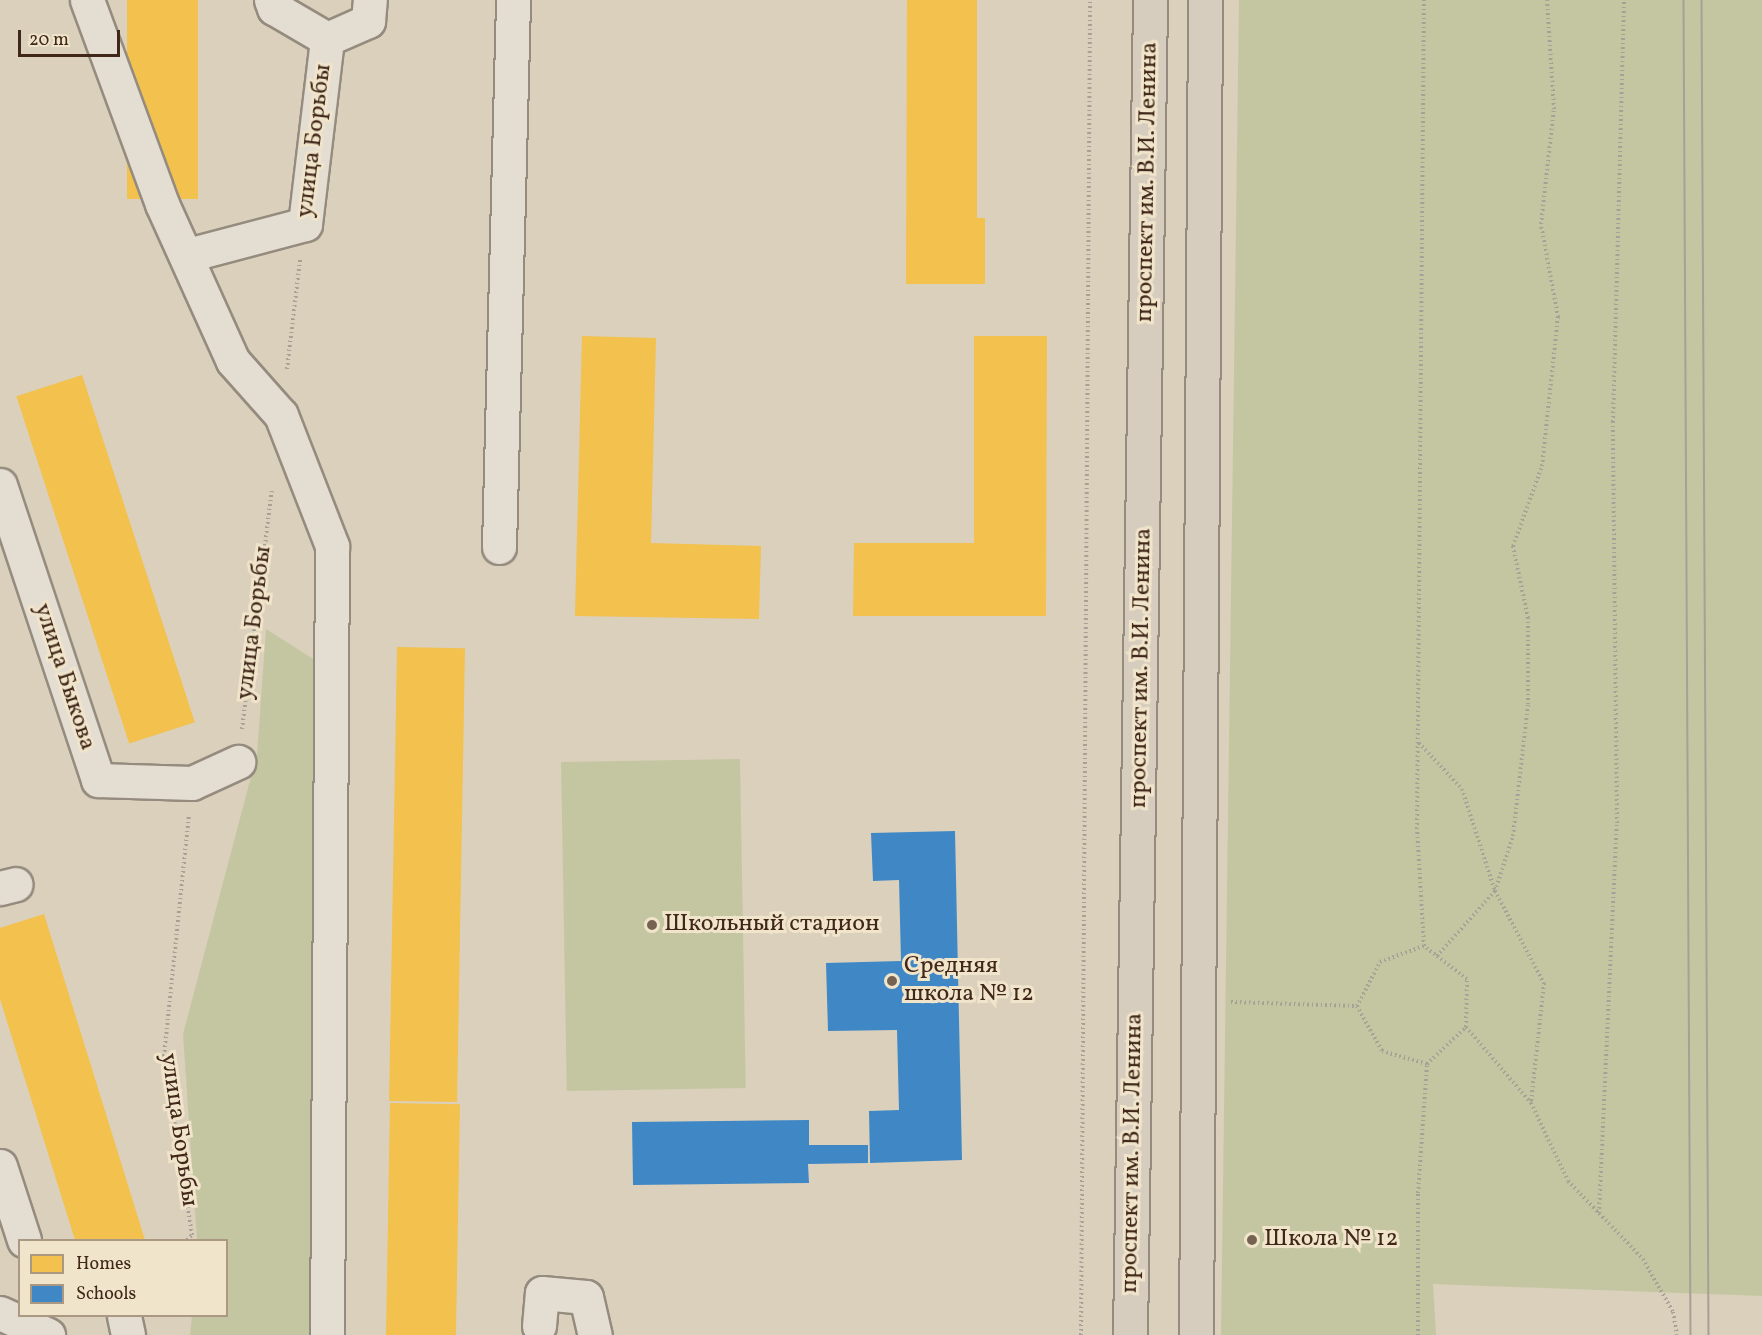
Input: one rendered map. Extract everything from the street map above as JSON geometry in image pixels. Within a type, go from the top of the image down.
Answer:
[{"type":"main road","name":"проспект им. В.И. Ленина","points":[[1130,1335],[1150,0]]},
{"type":"main road","points":[[1196,1335],[1205,0]]},
{"type":"street","points":[[87,0],[162,204],[188,255],[233,361],[281,415],[332,546],[327,1335]]},
{"type":"street","points":[[271,0],[274,8],[327,39]]},
{"type":"street","name":"улица Борьбы","points":[[305,224],[327,39],[368,21],[370,0]]},
{"type":"street","points":[[499,547],[513,0]]},
{"type":"street","points":[[188,255],[305,224]]},
{"type":"street","name":"улица Быкова","points":[[0,485],[98,780],[192,783]]},
{"type":"street","points":[[192,783],[238,762]]},
{"type":"street","points":[[0,1166],[24,1239]]},
{"type":"street","points":[[539,1326],[542,1293],[586,1297],[595,1335]]},
{"type":"street","points":[[0,1313],[48,1335]]},
{"type":"street","points":[[124,1317],[128,1335]]},
{"type":"path","points":[[1081,1335],[1090,0]]},
{"type":"path","points":[[1424,0],[1418,742],[1424,946]]},
{"type":"path","points":[[1437,956],[1495,891],[1513,836],[1528,704],[1528,618],[1513,546],[1542,466],[1558,317],[1541,224],[1554,110],[1546,0]]},
{"type":"path","points":[[1599,1213],[1617,823],[1613,422],[1624,0]]},
{"type":"path","name":"улица Борьбы","points":[[281,415],[305,224]]},
{"type":"path","name":"улица Борьбы","points":[[238,762],[272,485]]},
{"type":"path","points":[[1418,742],[1462,789],[1495,891],[1544,983],[1531,1103]]},
{"type":"path","name":"улица Борьбы","points":[[188,1239],[192,1235],[164,1056],[192,783]]},
{"type":"path","points":[[1424,946],[1467,979],[1466,1027],[1531,1103],[1568,1181],[1643,1259],[1672,1312],[1677,1335]]},
{"type":"path","points":[[1357,1006],[1380,962],[1424,946]]},
{"type":"path","points":[[1250,1003],[1357,1006]]},
{"type":"path","points":[[1357,1006],[1382,1051],[1427,1064]]},
{"type":"path","points":[[1418,1335],[1418,1193],[1427,1064],[1466,1027]]},
{"type":"green space","points":[[1239,0],[1762,0],[1762,1296],[1433,1284],[1436,1335],[1221,1335]]},
{"type":"green space","points":[[266,629],[318,662],[314,1335],[190,1335],[192,1317],[228,1317],[228,1239],[197,1239],[183,1034],[257,754]]},
{"type":"green space","name":"Школьный стадион","points":[[740,759],[746,1088],[567,1091],[561,762]]},
{"type":"building: Homes","points":[[127,0],[198,0],[198,199],[127,199]]},
{"type":"building: Homes","points":[[907,0],[977,0],[977,218],[985,218],[985,284],[906,284]]},
{"type":"building: Homes","points":[[582,336],[656,338],[651,543],[761,546],[759,619],[575,616]]},
{"type":"building: Homes","points":[[974,336],[1047,336],[1046,616],[853,616],[854,543],[974,543]]},
{"type":"building: Homes","points":[[82,375],[195,722],[129,743],[16,396]]},
{"type":"building: Homes","points":[[397,647],[465,648],[457,1102],[389,1101]]},
{"type":"building: Homes","points":[[44,914],[145,1239],[75,1239],[0,999],[0,928]]},
{"type":"building: Homes","points":[[390,1103],[460,1104],[456,1335],[386,1335]]},
{"type":"building: Schools","name":"Средняя школа № 12","points":[[955,831],[962,1160],[870,1163],[869,1111],[899,1110],[897,1030],[828,1031],[826,963],[901,961],[899,880],[873,881],[871,833]]},
{"type":"building: Schools","points":[[809,1120],[809,1145],[868,1145],[868,1163],[808,1164],[809,1183],[633,1185],[632,1122]]},
{"type":"tram line","points":[[1684,0],[1691,1335]]},
{"type":"tram line","points":[[1702,0],[1709,1335]]},
{"type":"place","name":"Школьный стадион","points":[[652,925]]},
{"type":"place","name":"Средняя школа № 12","points":[[892,981]]},
{"type":"place","name":"Школа № 12","points":[[1252,1240]]}]
